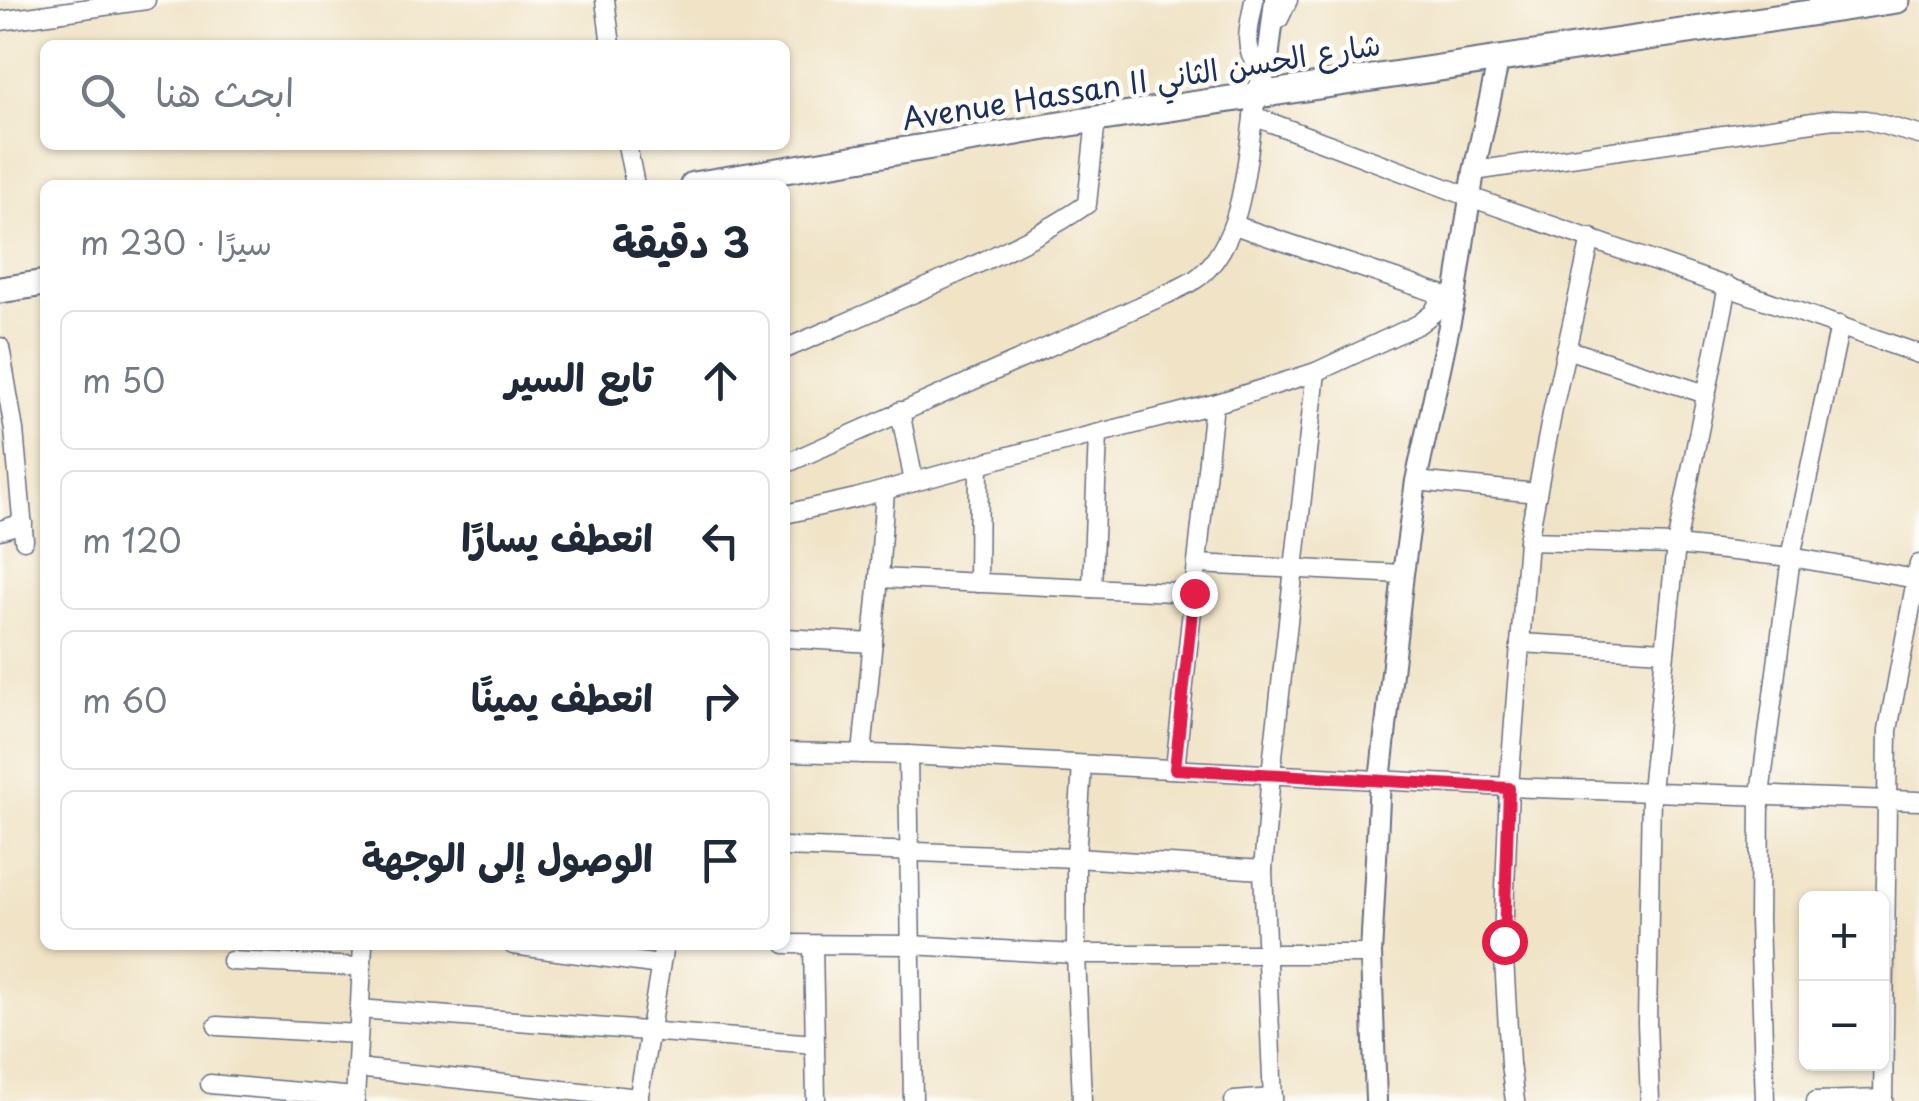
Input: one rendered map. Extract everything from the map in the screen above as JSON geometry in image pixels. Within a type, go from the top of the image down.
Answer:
[{"type":"main road","name":"Avenue Hassan II شارع الحسن الثاني","points":[[724,180],[1096,119],[1255,105],[1499,58],[1897,0]]},
{"type":"main road","points":[[0,290],[40,284]]},
{"type":"street","points":[[0,21],[146,0]]},
{"type":"street","points":[[605,0],[610,40]]},
{"type":"street","points":[[1254,0],[1248,47],[1257,63]]},
{"type":"street","points":[[790,462],[1199,277],[1220,254],[1234,224],[1255,105],[1265,0]]},
{"type":"street","points":[[1255,105],[1268,68],[1275,0]]},
{"type":"street","points":[[1272,25],[1280,19],[1288,0]]},
{"type":"street","points":[[1376,1101],[1371,954],[1380,782],[1403,574],[1448,297],[1499,58]]},
{"type":"street","points":[[1255,105],[1470,197],[1919,354]]},
{"type":"street","points":[[790,347],[991,258],[1057,225],[1087,204],[1096,119]]},
{"type":"street","points":[[1474,171],[1834,119],[1866,120],[1919,135]]},
{"type":"street","points":[[628,150],[634,180]]},
{"type":"street","points":[[1234,224],[1448,297]]},
{"type":"street","points":[[1515,1101],[1504,941],[1509,788],[1528,541],[1591,238]]},
{"type":"street","points":[[1650,1101],[1647,1023],[1652,792],[1676,544],[1728,286]]},
{"type":"street","points":[[790,513],[1214,404],[1316,372],[1419,324],[1448,297]]},
{"type":"street","points":[[1765,1101],[1759,920],[1760,795],[1790,557],[1840,326]]},
{"type":"street","points":[[0,347],[7,431],[24,532],[0,530]]},
{"type":"street","points":[[1566,349],[1706,394]]},
{"type":"street","points":[[1234,1101],[1273,1099],[1263,870],[1316,372]]},
{"type":"street","points":[[1175,769],[1214,404]]},
{"type":"street","points":[[900,411],[914,482]]},
{"type":"street","points":[[1092,588],[1098,434]]},
{"type":"street","points":[[978,582],[979,464]]},
{"type":"street","points":[[1416,482],[1537,493]]},
{"type":"street","points":[[862,754],[884,490]]},
{"type":"street","points":[[1528,541],[1676,544],[1918,572],[1888,730],[1883,1100],[1816,1101]]},
{"type":"street","points":[[1197,564],[1403,574]]},
{"type":"street","points":[[879,578],[1194,593]]},
{"type":"street","points":[[790,638],[872,644]]},
{"type":"street","points":[[1520,643],[1666,651]]},
{"type":"street","points":[[790,752],[908,755],[1509,788],[1919,801]]},
{"type":"street","points":[[908,755],[914,1101]]},
{"type":"street","points":[[1082,766],[1076,858],[1082,1101]]},
{"type":"street","points":[[790,848],[910,850],[1263,870]]},
{"type":"street","points":[[790,944],[910,945],[1076,954],[1371,954]]},
{"type":"street","points":[[813,945],[816,1101]]},
{"type":"street","points":[[210,1084],[355,1099],[363,950]]},
{"type":"street","points":[[550,950],[660,965]]},
{"type":"street","points":[[356,1068],[638,1099],[663,950]]},
{"type":"street","points":[[231,961],[362,967]]},
{"type":"street","points":[[360,1009],[815,1044]]},
{"type":"street","points":[[217,1026],[358,1034]]},
{"type":"route","points":[[1194,593],[1175,769],[1509,788],[1504,941]]}]
